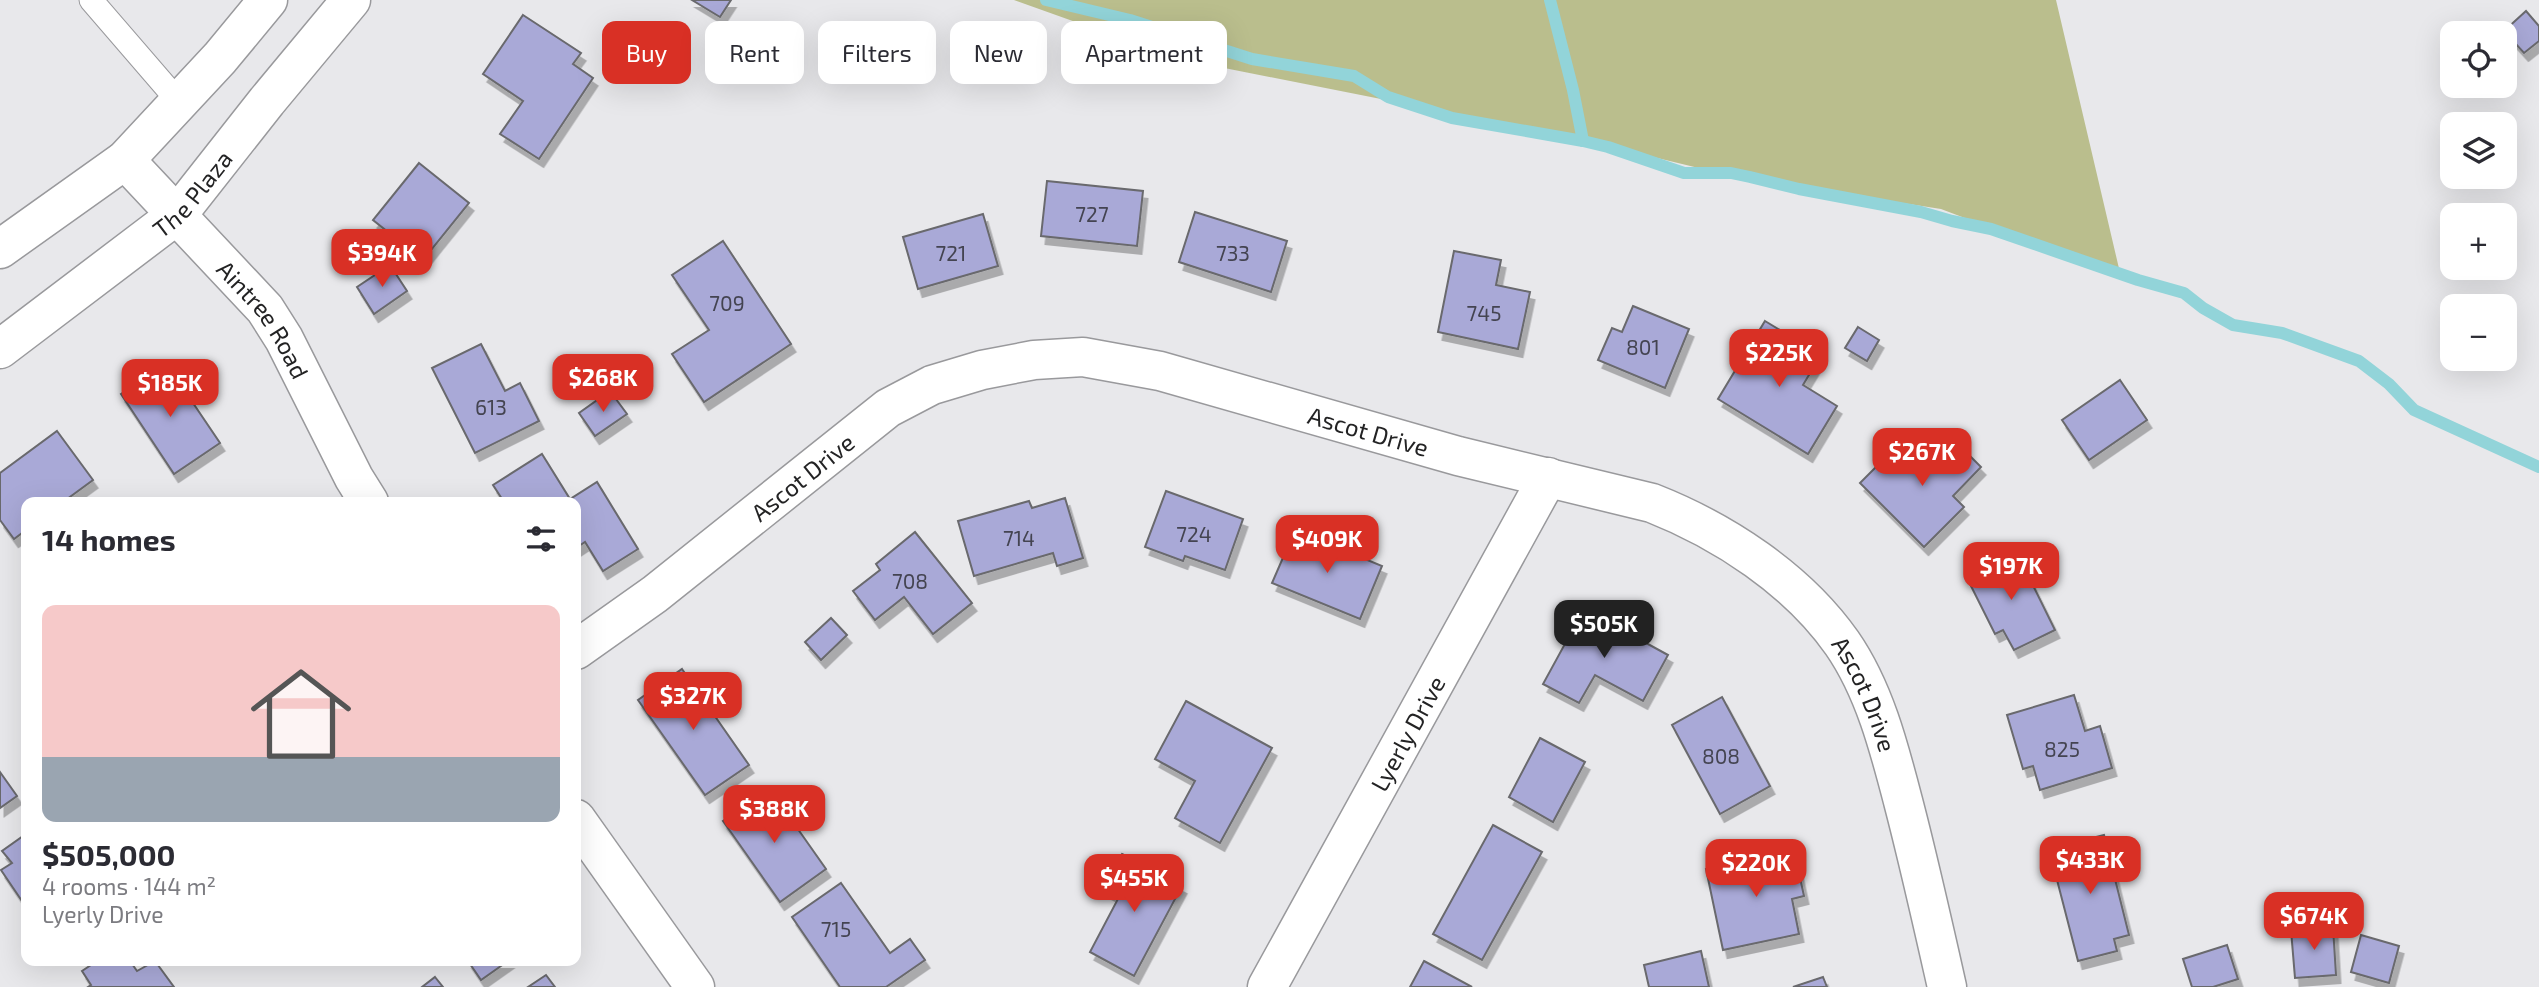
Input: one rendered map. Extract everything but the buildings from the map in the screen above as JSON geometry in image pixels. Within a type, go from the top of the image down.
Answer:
[{"type":"street","points":[[0,249],[125,160],[220,58],[268,0]]},
{"type":"street","name":"The Plaza","points":[[0,349],[178,214],[351,0]]},
{"type":"street","name":"Aintree Road","points":[[125,160],[265,309],[284,339],[366,497]]},
{"type":"street","name":"Ascot Drive","points":[[581,646],[655,594],[888,408],[932,385],[982,370],[1034,360],[1083,357],[1160,370],[1445,453],[1652,503],[1680,514],[1755,557],[1817,611],[1836,636],[1870,694],[1894,764],[1917,851],[1947,987]]},
{"type":"street","name":"Lyerly Drive","points":[[1267,987],[1548,477]]},
{"type":"street","points":[[581,826],[695,987]]},
{"type":"lane","points":[[91,0],[179,102]]},
{"type":"green space","points":[[1014,0],[2056,0],[2121,277],[1941,209],[1740,178],[1558,134],[1227,68],[1227,21],[1073,21]]},
{"type":"waterway","points":[[1046,0],[1130,20],[1252,59],[1354,76],[1388,97],[1452,118],[1583,141],[1684,173],[1731,173],[1991,229],[2138,280],[2184,293],[2203,308],[2233,325],[2282,333],[2359,361],[2389,384],[2414,410],[2539,467]]},
{"type":"waterway","points":[[1550,0],[1583,141]]}]
